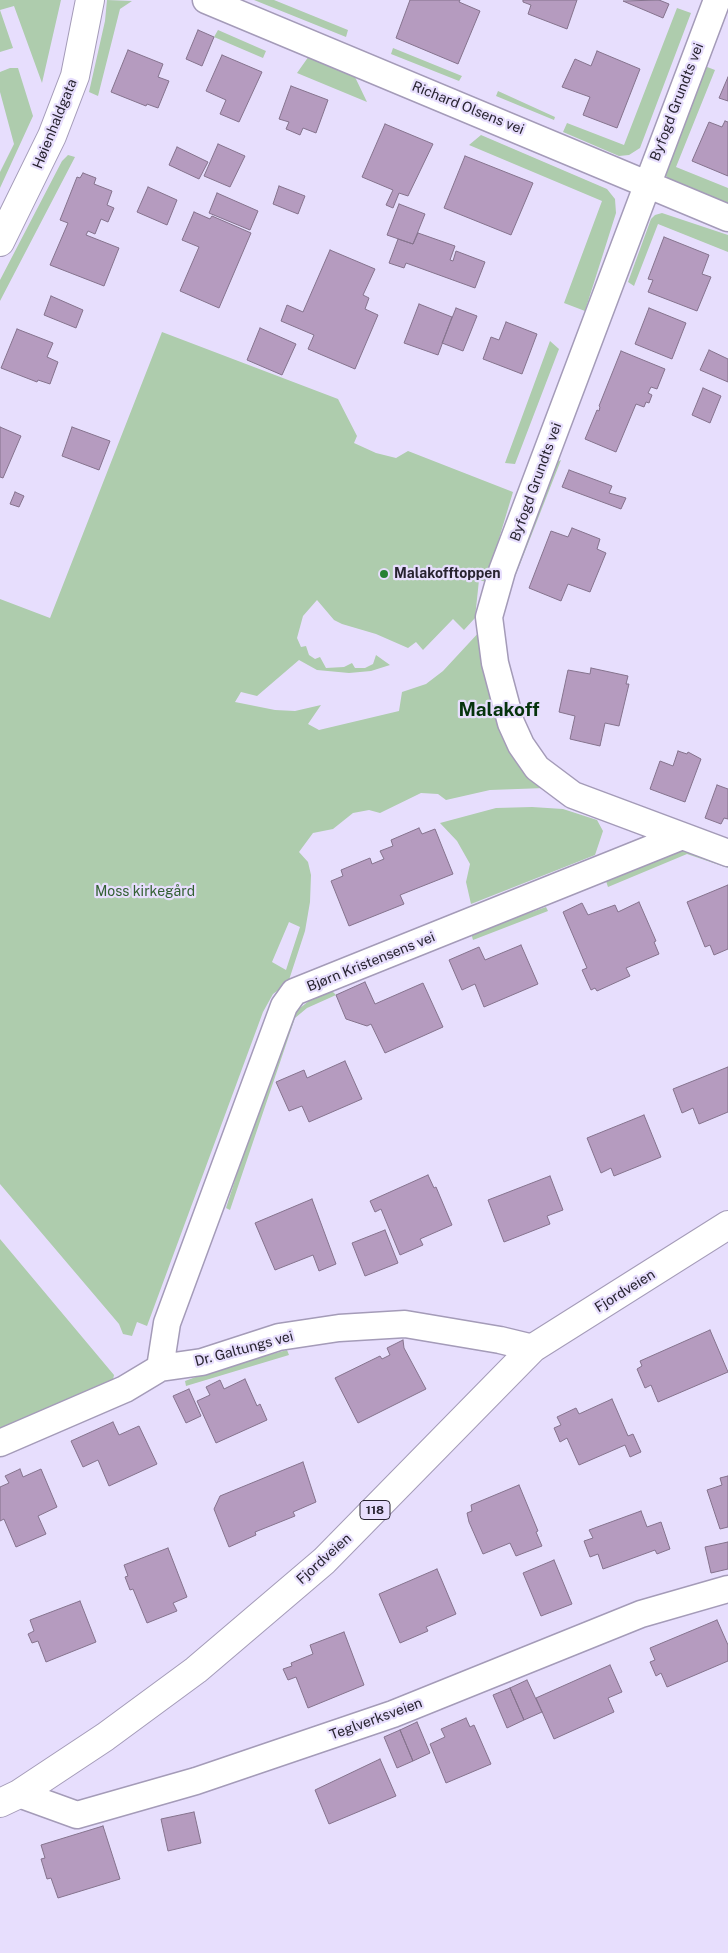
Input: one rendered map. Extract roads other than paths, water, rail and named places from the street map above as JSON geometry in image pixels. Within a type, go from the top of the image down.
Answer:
[{"type":"main road","name":"Høienhaldgata","points":[[0,242],[52,136],[75,76],[90,0]]},
{"type":"main road","name":"Fjordveien","points":[[9,1799],[105,1737],[196,1670],[324,1562],[533,1348],[728,1225]]},
{"type":"street","name":"Richard Olsens vei","points":[[206,0],[647,182],[728,218]]},
{"type":"street","name":"Byfogd Grundts vei","points":[[717,0],[502,571],[489,617],[495,663],[511,723],[521,745],[537,768],[574,795],[680,837],[728,853]]},
{"type":"street","name":"Bjørn Kristensens vei","points":[[160,1368],[167,1323],[284,1006],[294,992],[680,837]]},
{"type":"street","name":"Dr. Galtungs vei","points":[[0,1443],[125,1389],[160,1368],[202,1362],[279,1337],[339,1328],[405,1324],[500,1340],[533,1348]]},
{"type":"street","name":"Teglverksveien","points":[[9,1799],[77,1815],[187,1783],[393,1714],[641,1614],[728,1589]]},
{"type":"place","name":"Malakofftoppen","points":[[384,574]]},
{"type":"district","name":"Malakoff","points":[[499,710]]},
{"type":"park label","name":"Moss kirkegård","points":[[145,892]]}]
